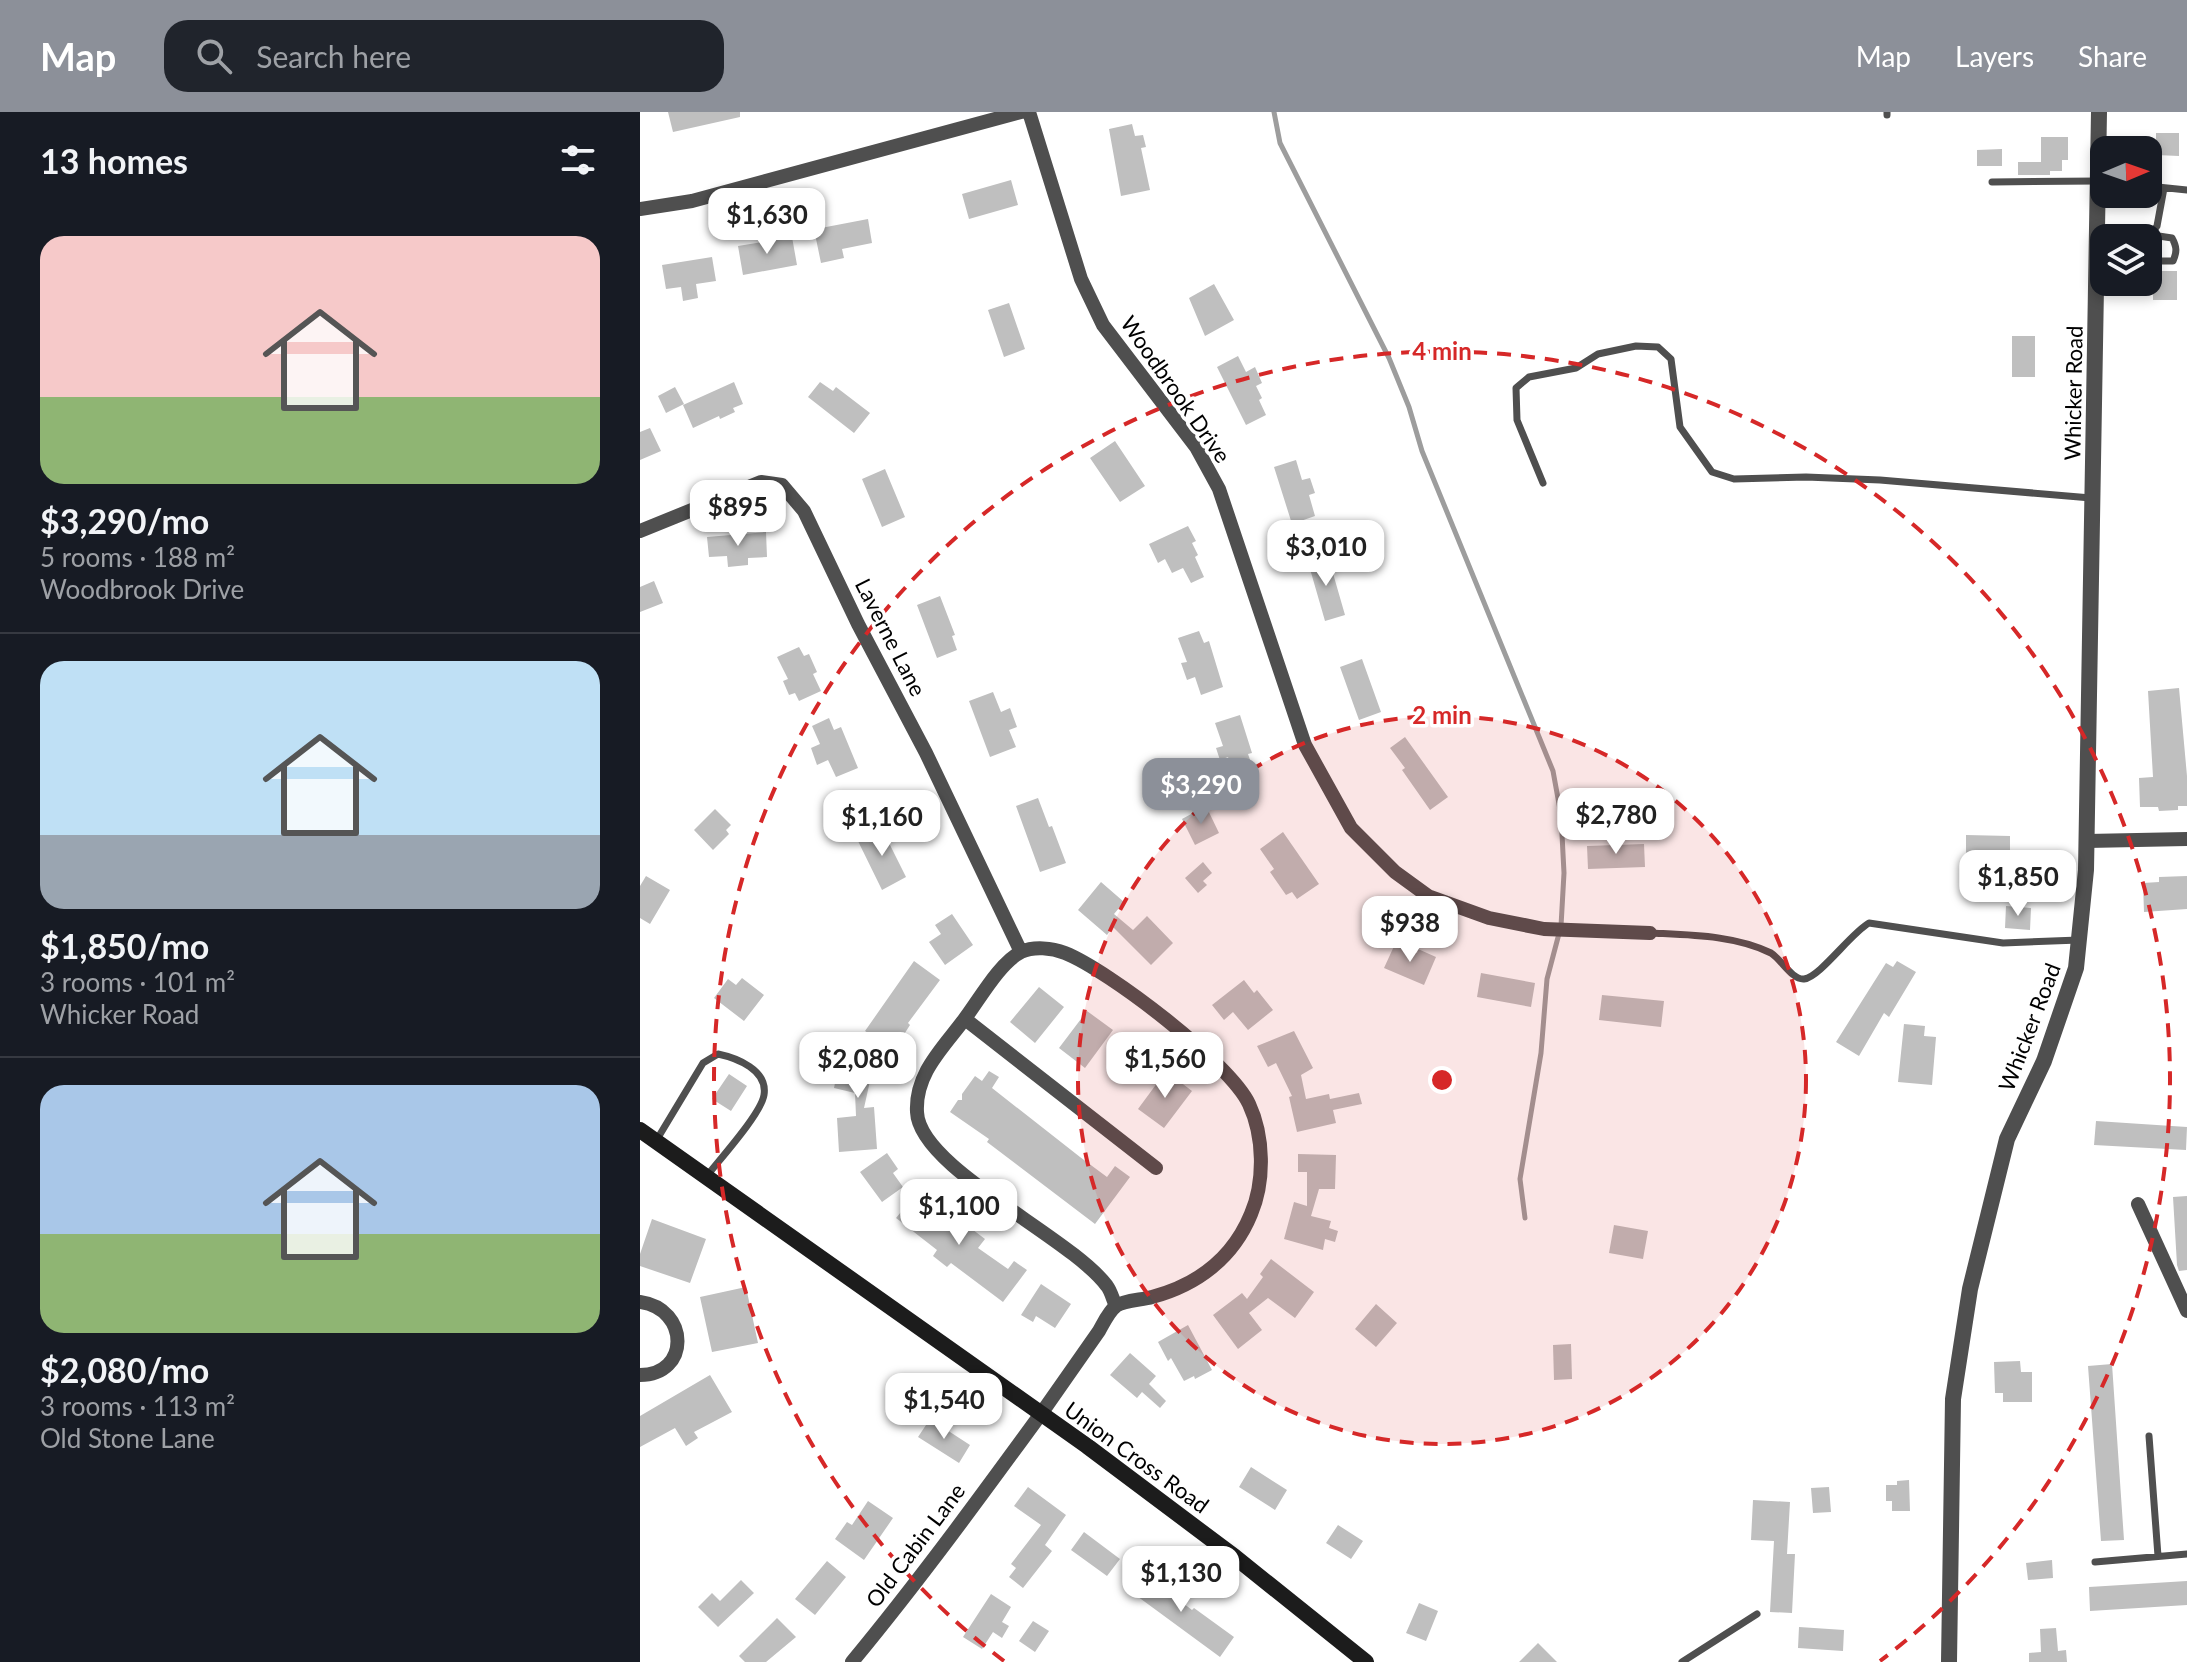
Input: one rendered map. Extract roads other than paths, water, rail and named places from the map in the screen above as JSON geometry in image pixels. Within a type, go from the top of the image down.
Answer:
[{"type":"main road","name":"Union Cross Road","points":[[640,1130],[1041,1414],[1235,1557],[1366,1662]]},
{"type":"street","points":[[640,209],[692,201],[1021,112]]},
{"type":"street","name":"Woodbrook Drive","points":[[1029,112],[1081,279],[1103,325],[1196,447],[1219,489],[1305,745],[1351,828],[1395,872],[1440,901],[1489,918],[1544,929],[1650,933]]},
{"type":"street","name":"Whicker Road","points":[[2099,112],[2100,136]]},
{"type":"street","name":"Whicker Road","points":[[1949,1662],[1953,1399],[1970,1289],[2007,1139],[2044,1061],[2076,968],[2087,841],[2099,296]]},
{"type":"street","name":"Laverne Lane","points":[[640,531],[761,482],[775,482],[792,493],[804,511],[858,624],[926,753],[1021,952]]},
{"type":"street","points":[[2087,841],[2187,839]]},
{"type":"street","points":[[1044,948],[1063,953],[1097,970],[1221,1066],[1248,1102],[1258,1132],[1261,1171],[1252,1213],[1229,1253],[1204,1275],[1176,1290],[1116,1306],[1107,1286],[1077,1257],[995,1198],[938,1153],[924,1138],[916,1115],[918,1086],[931,1063],[999,972],[1021,952],[1044,948]]},
{"type":"street","points":[[965,1019],[1156,1168]]},
{"type":"street","points":[[2138,1204],[2187,1311]]},
{"type":"street","points":[[640,1302],[662,1309],[671,1317],[678,1340],[669,1363],[659,1371],[640,1375]]},
{"type":"street","name":"Old Cabin Lane","points":[[852,1662],[915,1586],[1116,1306]]},
{"type":"lane","points":[[1992,182],[2090,182]]},
{"type":"lane","points":[[2157,224],[2164,188],[2187,190]]},
{"type":"lane","points":[[2162,238],[2172,238],[2176,253],[2173,261],[2162,261]]},
{"type":"lane","points":[[1543,483],[1517,420],[1516,388],[1529,377],[1576,368],[1598,354],[1636,346],[1658,347],[1671,359],[1680,427],[1712,472],[1734,479],[1806,477],[1880,480],[2093,498]]},
{"type":"lane","points":[[1650,933],[1742,943],[1773,954],[1799,978],[1805,979],[1815,974],[1857,930],[1869,923],[1879,922],[1962,939],[2003,943],[2079,940]]},
{"type":"lane","points":[[655,1141],[703,1063],[718,1054],[734,1057],[752,1068],[762,1080],[764,1096],[754,1116],[706,1177]]},
{"type":"lane","points":[[2149,1436],[2158,1556]]},
{"type":"lane","points":[[2095,1562],[2187,1554]]},
{"type":"lane","points":[[1682,1662],[1757,1614]]},
{"type":"waterway","points":[[1274,112],[1280,143],[1389,358],[1409,407],[1422,451],[1553,771],[1561,815],[1564,873],[1561,926],[1547,979],[1541,1053],[1520,1179],[1525,1218]]}]
